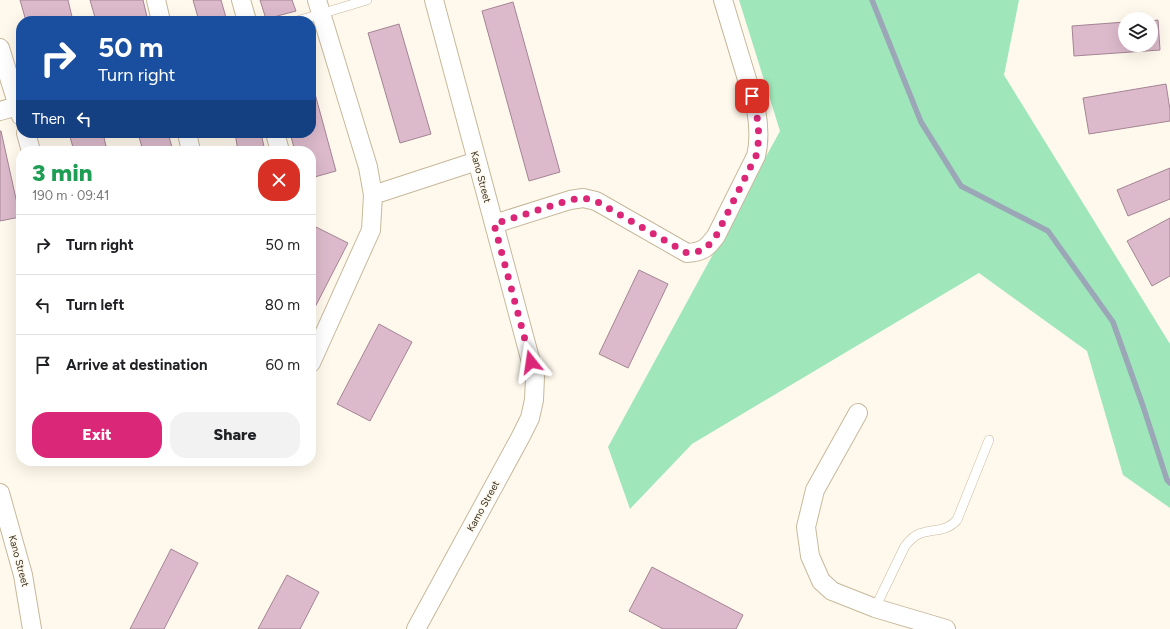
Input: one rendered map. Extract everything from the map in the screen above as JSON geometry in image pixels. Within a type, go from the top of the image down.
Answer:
[{"type":"street","points":[[156,0],[160,16]]},
{"type":"street","points":[[241,0],[246,16]]},
{"type":"street","name":"Kano Street","points":[[434,0],[535,377]]},
{"type":"street","points":[[494,224],[570,200],[583,198],[596,201],[687,253],[698,252],[707,247],[716,236],[756,156],[759,143],[759,124],[756,109],[723,0]]},
{"type":"street","points":[[316,352],[371,230],[373,195],[368,167],[319,7]]},
{"type":"street","points":[[0,48],[16,97]]},
{"type":"street","points":[[0,111],[16,109]]},
{"type":"street","points":[[373,195],[477,161]]},
{"type":"street","name":"Kamo Street","points":[[416,629],[530,418],[534,400],[535,377]]},
{"type":"street","points":[[858,413],[815,490],[806,527],[810,556],[821,580],[832,591],[875,608],[946,629]]},
{"type":"street","name":"Kano Street","points":[[0,494],[24,575],[32,629]]},
{"type":"lane","points":[[305,16],[319,7],[367,0]]},
{"type":"lane","points":[[875,608],[905,546],[912,538],[919,534],[946,529],[957,520],[989,440]]},
{"type":"green space","points":[[739,0],[1019,0],[1004,75],[1170,344],[1170,508],[1123,475],[1087,351],[979,273],[692,444],[630,509],[608,447],[780,131]]},
{"type":"building","points":[[20,0],[68,0],[72,16],[25,16]]},
{"type":"building","points":[[90,0],[143,0],[147,16],[95,16]]},
{"type":"building","points":[[193,0],[221,0],[226,16],[198,16]]},
{"type":"building","points":[[260,0],[292,0],[296,11],[277,16],[265,16]]},
{"type":"building","points":[[513,2],[560,172],[529,181],[482,11]]},
{"type":"building","points":[[1158,20],[1160,50],[1158,50]]},
{"type":"building","points":[[1118,23],[1118,52],[1131,52],[1074,56],[1072,26]]},
{"type":"building","points":[[399,24],[431,134],[400,143],[368,33]]},
{"type":"building","points":[[1166,84],[1170,121],[1089,134],[1083,98]]},
{"type":"building","points":[[316,97],[336,171],[316,177],[316,146],[294,146],[291,138],[316,138]]},
{"type":"building","points":[[1,131],[16,199],[16,218],[0,221]]},
{"type":"building","points":[[70,138],[104,138],[106,146],[73,146]]},
{"type":"building","points":[[139,138],[169,138],[172,146],[142,146]]},
{"type":"building","points":[[236,138],[262,138],[264,146],[237,146]]},
{"type":"building","points":[[1170,168],[1170,199],[1128,216],[1117,190]]},
{"type":"building","points":[[1170,218],[1170,276],[1152,286],[1127,241]]},
{"type":"building","points":[[316,227],[348,243],[316,305]]},
{"type":"building","points":[[639,270],[668,284],[628,368],[599,354]]},
{"type":"building","points":[[379,324],[412,342],[370,421],[337,404]]},
{"type":"building","points":[[171,549],[198,563],[164,629],[130,629]]},
{"type":"building","points":[[652,567],[743,615],[736,629],[663,629],[629,611]]},
{"type":"building","points":[[287,575],[319,592],[300,629],[258,629]]},
{"type":"waterway","points":[[872,0],[921,122],[961,186],[1048,231],[1113,322],[1143,406],[1167,480],[1170,483]]},
{"type":"route","points":[[531,362],[494,224],[570,200],[583,198],[596,201],[687,253],[698,252],[707,247],[716,236],[756,156],[759,143],[759,124],[752,96]]}]
